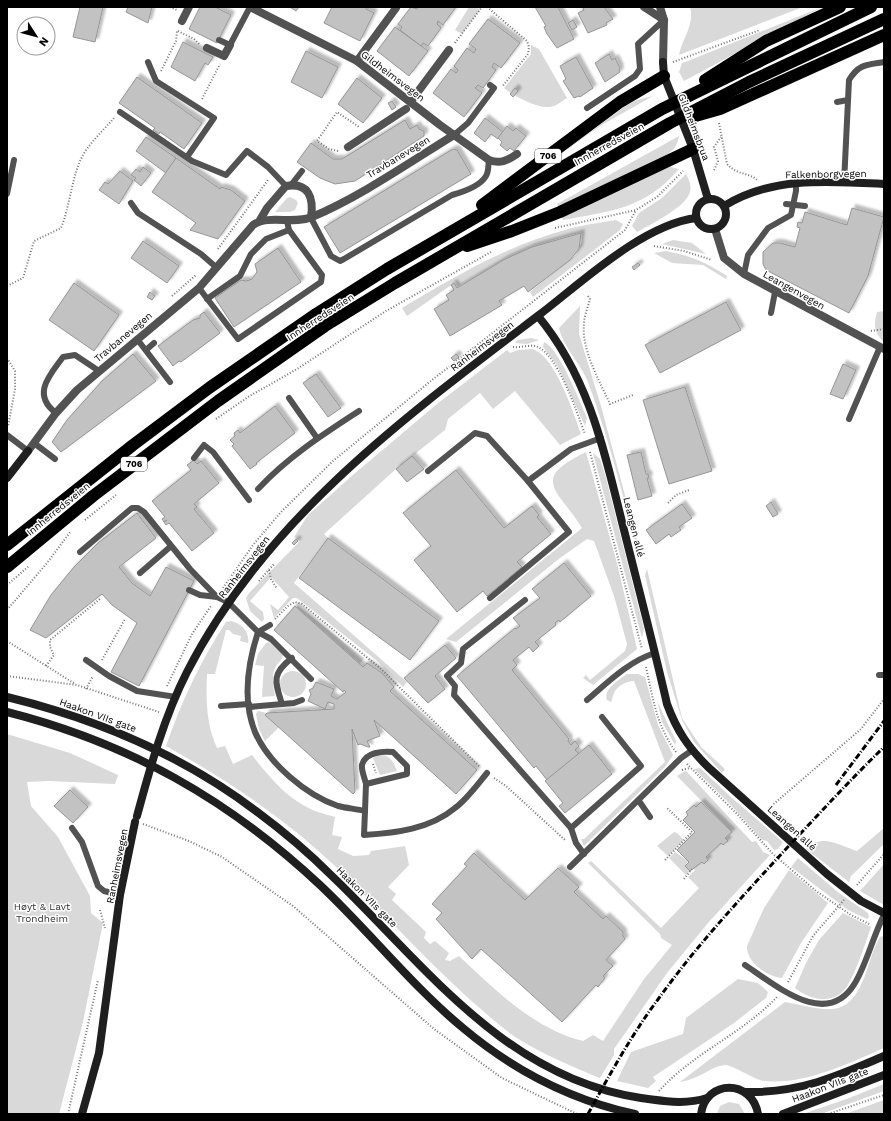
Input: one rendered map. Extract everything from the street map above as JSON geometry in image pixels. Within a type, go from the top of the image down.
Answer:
[{"type":"highway","name":"706","points":[[662,109],[736,59],[766,41],[840,7]]},
{"type":"highway","name":"706","points":[[662,109],[870,7]]},
{"type":"highway","name":"706","points":[[670,123],[749,82],[884,19]]},
{"type":"highway","name":"706","points":[[670,123],[720,109],[884,35]]},
{"type":"highway","name":"706","points":[[435,240],[620,102],[664,76]]},
{"type":"highway","name":"Innherredsveien","points":[[7,545],[132,445],[257,354],[316,314],[435,240],[662,109]]},
{"type":"highway","name":"Innherredsveien","points":[[7,566],[100,491],[265,367],[325,326],[443,254],[670,123]]},
{"type":"highway","name":"706","points":[[443,254],[512,231],[560,212],[693,149]]},
{"type":"highway","name":"706","points":[[7,540],[32,524]]},
{"type":"street","points":[[182,21],[189,7]]},
{"type":"street","name":"Gildheimsvegen","points":[[250,7],[357,61],[489,160]]},
{"type":"street","points":[[644,7],[664,20]]},
{"type":"street","points":[[660,7],[664,20]]},
{"type":"street","points":[[357,61],[396,8]]},
{"type":"street","name":"Gildheimsbrua","points":[[664,20],[664,76],[693,149],[708,199]]},
{"type":"street","points":[[204,45],[224,56],[230,45]]},
{"type":"street","points":[[411,101],[449,50]]},
{"type":"street","points":[[348,147],[406,109]]},
{"type":"street","name":"Travbanevegen","points":[[260,220],[287,221],[311,218],[338,206],[454,135]]},
{"type":"street","points":[[489,160],[497,163],[503,162],[517,154]]},
{"type":"street","name":"Falkenborgvegen","points":[[724,206],[760,189],[796,183],[884,184]]},
{"type":"street","points":[[288,186],[302,188],[311,196],[313,206],[311,218]]},
{"type":"street","name":"Travbanevegen","points":[[7,478],[56,412],[77,390],[99,370],[199,288],[244,235],[260,220],[267,208],[288,186]]},
{"type":"street","points":[[708,199],[717,200],[724,206],[726,215],[725,220],[723,224],[715,229],[705,228],[698,222],[696,218],[698,206],[708,199]]},
{"type":"street","name":"Ranheimsvegen","points":[[82,1114],[99,1053],[120,895],[152,765],[176,697],[188,672],[228,602],[274,544],[320,494],[349,467],[466,370],[635,243],[673,223],[696,218]]},
{"type":"street","name":"Leangenvegen","points":[[715,229],[724,258],[744,274],[775,292],[882,348]]},
{"type":"street","name":"Leangen allé","points":[[538,316],[551,332],[585,393],[600,438],[667,704],[676,728],[692,751],[827,874],[861,901],[884,914]]},
{"type":"street","name":"Haakon VIIs gate","points":[[7,697],[88,720],[129,736],[171,757],[216,783],[293,840],[332,875],[444,990],[472,1016],[510,1044],[547,1066],[585,1084],[622,1095],[691,1103],[707,1098],[721,1089],[738,1089],[746,1092],[768,1093],[794,1089],[829,1080],[884,1056]]},
{"type":"street","points":[[7,712],[82,734],[123,750],[166,771],[208,796],[247,823],[320,885],[432,1000],[462,1028],[499,1056],[538,1080],[577,1097],[635,1114]]},
{"type":"street","name":"Haakon VIIs gate","points":[[783,1114],[884,1075]]},
{"type":"street","points":[[746,1092],[752,1099],[758,1114]]},
{"type":"street","points":[[701,1114],[703,1105],[707,1098]]},
{"type":"lane","points":[[219,40],[230,45],[250,7]]},
{"type":"lane","points":[[587,108],[635,76],[640,69],[638,44],[664,20]]},
{"type":"lane","points":[[148,62],[156,81],[214,118],[186,157]]},
{"type":"lane","points":[[844,183],[849,80],[856,70],[866,64],[884,62]]},
{"type":"lane","points":[[454,135],[461,131],[468,123],[494,88],[490,85]]},
{"type":"lane","points":[[837,102],[848,100]]},
{"type":"lane","points":[[120,112],[186,157],[226,175],[247,151],[268,167],[288,186],[302,171]]},
{"type":"lane","points":[[7,194],[14,160]]},
{"type":"lane","points":[[311,218],[331,256],[340,261],[452,195],[463,192],[481,181],[487,175],[489,160]]},
{"type":"lane","points":[[744,274],[750,256],[768,228],[791,216],[796,183]]},
{"type":"lane","points":[[131,203],[138,213],[217,268]]},
{"type":"lane","points":[[786,204],[805,206]]},
{"type":"lane","points":[[199,288],[238,339],[320,282],[322,275],[290,230],[287,221]]},
{"type":"lane","points":[[203,307],[208,300],[240,276],[251,254],[266,239],[290,230]]},
{"type":"lane","points":[[771,313],[775,292]]},
{"type":"lane","points":[[137,339],[170,382]]},
{"type":"lane","points":[[146,350],[154,343]]},
{"type":"lane","points":[[849,420],[882,348]]},
{"type":"lane","points":[[56,412],[49,408],[45,399],[44,384],[63,357],[76,355],[99,370]]},
{"type":"lane","points":[[289,398],[318,438]]},
{"type":"lane","points":[[258,489],[282,465],[318,438],[359,411]]},
{"type":"lane","points":[[428,471],[475,433],[487,436],[528,481],[569,532],[490,598]]},
{"type":"lane","points":[[7,435],[28,451]]},
{"type":"lane","points":[[528,481],[571,449],[600,438]]},
{"type":"lane","points":[[34,443],[55,459]]},
{"type":"lane","points":[[194,458],[204,445],[213,452],[249,500]]},
{"type":"lane","points":[[80,552],[132,508],[138,508],[144,512],[170,547],[217,597]]},
{"type":"lane","points":[[140,573],[170,547]]},
{"type":"lane","points":[[189,590],[200,595],[217,597],[228,602],[258,632],[272,639],[311,679]]},
{"type":"lane","points":[[525,600],[464,649],[461,662],[447,676],[455,686],[454,695],[571,828],[576,843],[584,854]]},
{"type":"lane","points":[[270,625],[258,632],[251,656],[248,680],[249,706],[255,731],[264,748],[278,766],[296,782],[314,794],[338,806],[365,811]]},
{"type":"lane","points":[[587,700],[620,672],[644,656],[655,653]]},
{"type":"lane","points":[[282,704],[275,683],[278,671],[292,658]]},
{"type":"lane","points":[[86,660],[136,691],[176,697]]},
{"type":"lane","points":[[220,706],[294,704],[302,700]]},
{"type":"lane","points":[[571,828],[641,766],[602,717]]},
{"type":"lane","points":[[570,867],[639,801],[681,758],[692,751]]},
{"type":"lane","points":[[366,784],[407,774],[407,766],[393,752],[375,752],[365,760],[362,765],[366,784],[364,835],[399,833],[430,823],[455,808],[487,773]]},
{"type":"lane","points":[[639,801],[650,817]]},
{"type":"lane","points":[[72,828],[82,842],[98,886],[104,891],[120,895]]},
{"type":"lane","points":[[745,965],[783,990],[803,1000],[820,1005],[834,1003],[843,998],[856,982],[884,914]]},
{"type":"path","points":[[462,34],[482,7]]},
{"type":"path","points":[[487,7],[527,41],[529,47],[528,54],[500,90]]},
{"type":"path","points":[[156,81],[176,41],[177,31],[182,21]]},
{"type":"path","points":[[675,62],[761,29]]},
{"type":"path","points":[[177,31],[194,39],[201,45],[204,45]]},
{"type":"path","points":[[198,107],[224,56]]},
{"type":"path","points":[[7,286],[23,278],[34,241],[61,228],[66,216],[81,159],[96,138],[120,112]]},
{"type":"path","points":[[348,147],[340,152],[329,149],[317,141],[337,112],[369,134]]},
{"type":"path","points":[[719,122],[727,164],[740,174],[755,177],[758,181]]},
{"type":"path","points":[[714,170],[718,161],[714,147],[721,136]]},
{"type":"path","points":[[550,230],[636,210],[657,197],[683,172]]},
{"type":"path","points":[[210,262],[266,181],[278,176]]},
{"type":"path","points":[[654,246],[684,251],[712,260]]},
{"type":"path","points":[[214,421],[248,397],[297,369],[386,311],[468,263],[495,250]]},
{"type":"path","points":[[588,296],[590,299],[584,323],[584,335],[596,375],[610,404],[633,395]]},
{"type":"path","points":[[513,347],[537,347],[546,354],[569,392],[588,442],[644,656],[658,721],[668,741],[681,758],[738,815],[772,853],[816,891],[851,915],[877,928]]},
{"type":"path","points":[[7,358],[15,371],[15,389],[7,432]]},
{"type":"path","points":[[668,503],[676,495],[689,490]]},
{"type":"path","points":[[83,521],[118,493]]},
{"type":"path","points":[[59,541],[77,526]]},
{"type":"path","points":[[7,610],[47,563],[71,531]]},
{"type":"path","points":[[257,583],[274,564]]},
{"type":"path","points":[[7,585],[30,565]]},
{"type":"path","points":[[269,570],[271,579],[277,589]]},
{"type":"path","points":[[46,666],[54,655],[50,647],[50,640],[101,598]]},
{"type":"path","points":[[270,625],[288,606],[295,602],[302,604],[380,668],[487,773]]},
{"type":"path","points":[[166,688],[192,634],[211,605]]},
{"type":"path","points":[[86,689],[125,619]]},
{"type":"path","points":[[7,641],[86,689],[160,712]]},
{"type":"path","points":[[7,676],[78,685]]},
{"type":"path","points":[[762,814],[861,730],[884,699]]},
{"type":"path","points":[[665,860],[692,832],[667,808]]},
{"type":"path","points":[[138,821],[190,841],[222,857],[293,906],[434,1029],[496,1074],[577,1114]]},
{"type":"path","points":[[854,889],[884,854]]},
{"type":"path","points":[[684,879],[692,869]]},
{"type":"path","points":[[663,1087],[690,1062],[752,1019],[768,1006],[783,990],[795,972],[813,936],[849,894]]},
{"type":"path","points":[[100,910],[105,929]]},
{"type":"path","points":[[68,1114],[98,978]]},
{"type":"path","points":[[828,1114],[884,1095]]},
{"type":"green space","points":[[469,7],[476,7],[480,10],[462,34],[455,30]]},
{"type":"green space","points":[[690,7],[803,7],[679,55],[690,25]]},
{"type":"green space","points":[[822,7],[684,81],[679,72],[682,63]]},
{"type":"green space","points":[[531,45],[539,49],[567,98],[556,105],[548,107],[535,105],[521,99],[504,88],[531,54]]},
{"type":"green space","points":[[653,96],[600,126],[551,161],[627,105],[637,100]]},
{"type":"green space","points":[[679,136],[675,147],[666,155],[559,208],[557,204]]},
{"type":"green space","points":[[671,167],[679,169],[653,193],[640,200],[626,206],[597,214],[563,220],[561,215],[664,168]]},
{"type":"green space","points":[[686,174],[691,188],[687,198],[682,204],[667,215],[637,232],[632,226],[639,213],[662,198]]},
{"type":"green space","points":[[290,197],[298,203],[295,210],[290,212],[275,212],[287,198]]},
{"type":"green space","points":[[616,220],[623,224],[620,230],[533,297],[530,292],[576,255],[582,241],[581,233],[532,248],[502,262],[457,287],[454,283],[407,316],[402,308],[481,263],[522,245],[571,228]]},
{"type":"green space","points":[[673,240],[692,243],[706,254],[662,244]]},
{"type":"green space","points":[[666,251],[691,257],[705,263],[727,276],[726,279],[703,265],[672,263],[654,253]]},
{"type":"green space","points":[[580,306],[579,334],[601,406],[637,540],[635,541],[608,441],[588,382],[564,342],[559,328]]},
{"type":"green space","points":[[884,311],[884,342],[876,331],[875,320],[877,312]]},
{"type":"green space","points":[[531,338],[539,340],[527,344],[515,343],[518,340]]},
{"type":"green space","points":[[544,342],[550,346],[556,354],[568,376],[587,418],[585,426],[557,365],[543,347]]},
{"type":"green space","points":[[532,349],[548,362],[556,373],[581,434],[560,445],[515,391],[493,409],[480,393],[448,419],[445,430],[396,469],[324,534],[328,538],[294,583],[407,682],[403,687],[376,660],[297,598],[293,598],[274,618],[270,604],[278,610],[289,597],[271,577],[250,601],[263,612],[264,619],[262,622],[250,611],[246,598],[249,593],[300,541],[294,537],[308,515],[437,404],[507,350],[510,353],[518,350]]},
{"type":"green space","points":[[586,452],[617,563],[637,649],[593,685],[583,678],[586,675],[590,680],[625,651],[627,644],[614,596],[594,541],[587,539],[560,558],[456,642],[446,639],[582,528],[558,494],[554,486],[553,478],[558,470],[568,462]]},
{"type":"green space","points":[[593,453],[600,459],[606,478],[644,629],[642,638]]},
{"type":"green space","points":[[647,569],[682,718],[701,747],[725,769],[722,773],[694,742],[682,720],[667,672],[645,575]]},
{"type":"green space","points":[[298,606],[364,658],[359,665],[296,608]]},
{"type":"green space","points":[[226,622],[235,622],[244,629],[248,635],[248,643],[240,641],[241,636],[226,630],[215,674],[207,674],[209,721],[213,739],[217,748],[225,746],[233,764],[252,755],[275,783],[288,795],[310,809],[335,817],[332,835],[342,837],[338,849],[353,856],[369,855],[371,851],[405,846],[409,865],[388,887],[396,894],[392,900],[426,932],[424,938],[430,944],[435,941],[449,953],[445,960],[450,961],[459,956],[516,1007],[532,1018],[565,1035],[583,1041],[593,1035],[603,1041],[644,979],[672,945],[661,938],[660,934],[588,863],[591,861],[661,928],[699,888],[688,877],[695,870],[693,868],[702,862],[704,864],[708,860],[706,857],[721,843],[723,845],[727,841],[725,838],[732,832],[677,776],[685,771],[687,772],[752,842],[756,841],[763,852],[770,855],[708,923],[667,973],[614,1049],[614,1055],[600,1078],[578,1069],[511,1034],[464,994],[420,952],[356,886],[295,831],[275,815],[233,786],[166,746],[178,713],[200,666]]},
{"type":"green space","points":[[269,642],[283,655],[273,673],[275,696],[262,697],[264,666],[255,665],[258,654],[266,643]]},
{"type":"green space","points":[[293,671],[302,675],[306,684],[302,693],[293,697],[284,693],[280,684],[284,675]]},
{"type":"green space","points":[[627,674],[638,674],[645,677],[658,725],[673,755],[665,767],[584,846],[581,839],[584,839],[665,762],[634,681],[622,684],[615,690],[611,702],[607,700],[606,696],[609,689]]},
{"type":"green space","points":[[657,701],[676,741],[675,745],[662,722]]},
{"type":"green space","points":[[258,711],[267,713],[265,715],[279,727],[265,741],[259,729],[256,714]]},
{"type":"green space","name":"Høyt & Lavt Trondheim","points":[[7,734],[70,753],[118,775],[115,784],[49,781],[27,782],[31,806],[58,837],[90,896],[91,913],[103,923],[83,1022],[59,1114],[7,1114]]},
{"type":"green space","points":[[377,755],[390,758],[397,771],[380,775],[373,758]]},
{"type":"green space","points":[[700,768],[783,842],[778,849],[774,850],[767,841],[762,840],[729,803],[694,769]]},
{"type":"green space","points":[[884,828],[884,844],[851,876],[849,882],[806,849],[812,844],[824,841],[857,851]]},
{"type":"green space","points":[[674,832],[684,840],[668,856],[657,846]]},
{"type":"green space","points":[[675,852],[688,861],[685,866],[690,871],[686,875],[669,858]]},
{"type":"green space","points":[[798,858],[839,893],[868,913],[869,917],[867,919],[848,910],[791,867]]},
{"type":"green space","points":[[884,864],[884,905],[860,891]]},
{"type":"green space","points":[[789,870],[828,903],[801,943],[782,978],[770,975],[758,968],[750,958],[747,946],[764,908]]},
{"type":"green space","points":[[843,913],[871,927],[854,973],[845,990],[834,997],[823,999],[805,995],[795,988],[807,961],[819,940]]},
{"type":"green space","points":[[881,936],[884,937],[884,1048],[841,1067],[795,1080],[764,1081],[725,1065],[713,1068],[692,1079],[680,1082],[785,1002],[826,1009],[845,1005],[853,998],[860,987]]},
{"type":"green space","points":[[738,979],[758,983],[768,992],[766,998],[734,1023],[653,1077],[656,1081],[648,1088],[617,1081],[631,1052],[683,1034],[686,1018]]},
{"type":"green space","points":[[884,1084],[884,1091],[821,1114],[803,1114],[849,1098]]},
{"type":"green space","points":[[884,1100],[884,1114],[845,1114]]},
{"type":"green space","points":[[729,1102],[739,1104],[745,1114],[717,1114],[720,1106]]},
{"type":"building","points":[[80,7],[103,7],[95,42],[73,37]]},
{"type":"building","points":[[128,7],[152,7],[148,23],[126,12]]},
{"type":"building","points":[[200,7],[215,7],[231,15],[217,43],[189,29]]},
{"type":"building","points":[[290,7],[299,7],[296,11]]},
{"type":"building","points":[[332,7],[367,7],[366,9],[374,13],[360,41],[324,23]]},
{"type":"building","points":[[411,7],[417,9],[418,7],[456,7],[443,25],[438,21],[437,24],[441,28],[428,46],[423,43],[421,46],[400,30],[402,27],[398,24]]},
{"type":"building","points":[[535,7],[558,7],[574,39],[557,48],[547,34],[544,27],[546,26]]},
{"type":"building","points":[[604,7],[613,19],[606,23],[607,25],[588,33],[578,13],[584,10],[583,8]]},
{"type":"building","points":[[488,19],[520,43],[501,68],[494,63],[492,67],[496,70],[483,88],[478,85],[475,88],[482,93],[464,117],[433,93],[451,69],[456,73],[458,70],[454,66],[467,48],[474,53],[476,49],[469,44]]},
{"type":"building","points":[[573,20],[577,27],[572,30],[568,23]]},
{"type":"building","points":[[395,27],[428,51],[409,76],[377,51]]},
{"type":"building","points":[[183,42],[213,57],[208,65],[205,63],[195,81],[171,67]]},
{"type":"building","points":[[306,51],[338,67],[322,98],[291,82]]},
{"type":"building","points":[[609,54],[612,60],[615,58],[620,68],[620,72],[605,82],[595,63]]},
{"type":"building","points":[[576,57],[593,88],[580,97],[574,98],[563,81],[566,79],[560,66]]},
{"type":"building","points":[[137,77],[202,123],[184,149],[160,132],[159,134],[153,130],[155,128],[119,103]]},
{"type":"building","points":[[357,78],[382,98],[363,123],[338,104]]},
{"type":"building","points":[[515,88],[518,91],[513,97],[510,94]]},
{"type":"building","points":[[392,101],[396,107],[392,110],[388,103]]},
{"type":"building","points":[[485,118],[503,132],[498,139],[491,134],[485,142],[474,133]]},
{"type":"building","points":[[405,120],[410,129],[417,125],[419,129],[424,131],[424,136],[355,181],[335,184],[320,178],[297,162],[311,143],[333,159],[342,159]]},
{"type":"building","points":[[507,126],[513,131],[516,128],[526,136],[514,151],[510,148],[507,151],[500,145],[502,142],[498,138]]},
{"type":"building","points":[[146,137],[176,158],[166,173],[136,151]]},
{"type":"building","points":[[453,149],[457,150],[471,174],[340,253],[324,227]]},
{"type":"building","points":[[176,158],[220,189],[221,187],[231,190],[245,201],[218,239],[190,230],[196,223],[152,192]]},
{"type":"building","points":[[143,167],[151,173],[141,186],[134,180],[136,178],[131,175],[136,169],[140,172]]},
{"type":"building","points":[[120,171],[133,181],[119,204],[99,190],[105,182],[108,184]]},
{"type":"building","points":[[852,208],[884,217],[868,276],[849,313],[766,270],[763,264],[763,252],[773,243],[780,243],[795,247],[800,228],[797,227],[798,222],[802,223],[805,212],[847,225]]},
{"type":"building","points":[[581,233],[579,249],[570,260],[528,292],[524,286],[499,301],[502,305],[450,336],[434,309],[449,300],[446,295],[454,290],[451,285],[454,283],[457,288],[505,259],[532,247]]},
{"type":"building","points":[[143,241],[179,266],[167,283],[131,258]]},
{"type":"building","points":[[278,248],[301,282],[234,327],[215,298],[241,280],[246,281],[252,279],[257,272],[255,264]]},
{"type":"building","points":[[638,263],[640,265],[634,270],[632,267]]},
{"type":"building","points":[[74,283],[119,315],[94,351],[49,320]]},
{"type":"building","points":[[150,292],[155,296],[152,300],[147,297]]},
{"type":"building","points":[[726,302],[741,330],[660,373],[645,345]]},
{"type":"building","points":[[204,312],[220,333],[181,362],[179,361],[173,366],[158,346],[193,320],[200,318],[200,315]]},
{"type":"building","points":[[133,354],[156,381],[61,452],[52,442],[67,420],[102,381]]},
{"type":"building","points":[[456,354],[459,357],[454,361],[451,358]]},
{"type":"building","points":[[843,364],[856,370],[843,399],[830,394]]},
{"type":"building","points":[[316,374],[341,408],[328,417],[303,383]]},
{"type":"building","points":[[685,387],[712,471],[669,484],[643,400]]},
{"type":"building","points":[[275,406],[295,433],[250,469],[232,446],[234,444],[230,440],[235,436],[234,433],[238,430],[240,433]]},
{"type":"building","points":[[641,452],[646,474],[648,474],[649,478],[647,478],[652,496],[638,500],[627,455]]},
{"type":"building","points":[[412,456],[424,469],[407,482],[396,469]]},
{"type":"building","points":[[194,460],[197,464],[201,461],[219,483],[194,504],[197,507],[194,509],[214,533],[192,551],[169,523],[166,525],[162,519],[165,517],[152,501],[191,470],[187,465]]},
{"type":"building","points":[[456,470],[504,528],[532,506],[539,515],[537,517],[551,534],[517,562],[522,567],[487,596],[483,591],[457,612],[414,560],[431,546],[403,513]]},
{"type":"building","points":[[771,502],[778,514],[773,517],[766,506]]},
{"type":"building","points":[[682,504],[692,518],[679,527],[681,530],[671,537],[669,534],[656,544],[646,530]]},
{"type":"building","points":[[137,513],[156,538],[119,567],[132,583],[150,596],[166,567],[194,581],[139,686],[111,672],[137,623],[112,605],[102,594],[46,638],[30,630],[51,595],[74,567],[98,543]]},
{"type":"building","points":[[328,538],[439,621],[410,660],[299,578]]},
{"type":"building","points":[[296,539],[298,541],[294,545],[292,543]]},
{"type":"building","points":[[564,563],[591,596],[560,622],[559,620],[555,623],[556,625],[535,642],[539,646],[533,652],[529,647],[513,660],[517,665],[512,670],[569,739],[568,741],[571,745],[575,741],[579,746],[575,750],[579,754],[547,780],[536,766],[534,768],[457,676],[515,628],[516,629],[520,626],[513,618],[540,598],[532,589]]},
{"type":"building","points":[[295,606],[363,667],[367,663],[382,673],[394,687],[390,691],[477,770],[456,794],[374,720],[380,736],[367,741],[370,747],[360,744],[358,745],[352,729],[355,792],[353,794],[265,715],[267,713],[334,709],[334,704],[328,702],[325,709],[308,701],[311,694],[309,690],[313,688],[316,682],[334,689],[331,696],[337,699],[346,692],[344,690],[343,692],[274,630]]},
{"type":"building","points":[[445,645],[456,658],[435,676],[445,689],[428,703],[404,678]]},
{"type":"building","points":[[589,745],[612,774],[565,813],[559,806],[563,803],[545,781]]},
{"type":"building","points":[[70,790],[88,807],[73,823],[54,806]]},
{"type":"building","points":[[701,802],[732,832],[725,838],[728,841],[723,845],[721,843],[706,857],[708,860],[704,864],[702,862],[690,871],[685,866],[689,862],[677,850],[695,832],[683,820],[688,815],[686,812],[694,805],[696,807]]},
{"type":"building","points":[[474,853],[525,900],[558,868],[579,887],[574,892],[603,919],[606,916],[623,932],[625,939],[606,960],[613,966],[603,976],[605,978],[598,987],[596,985],[562,1022],[481,949],[472,959],[436,919],[442,913],[432,904],[467,866],[464,864]]},
{"type":"railway","points":[[836,785],[884,721]]},
{"type":"railway","points":[[588,1114],[630,1040],[659,998],[689,959],[785,850],[884,747]]}]
